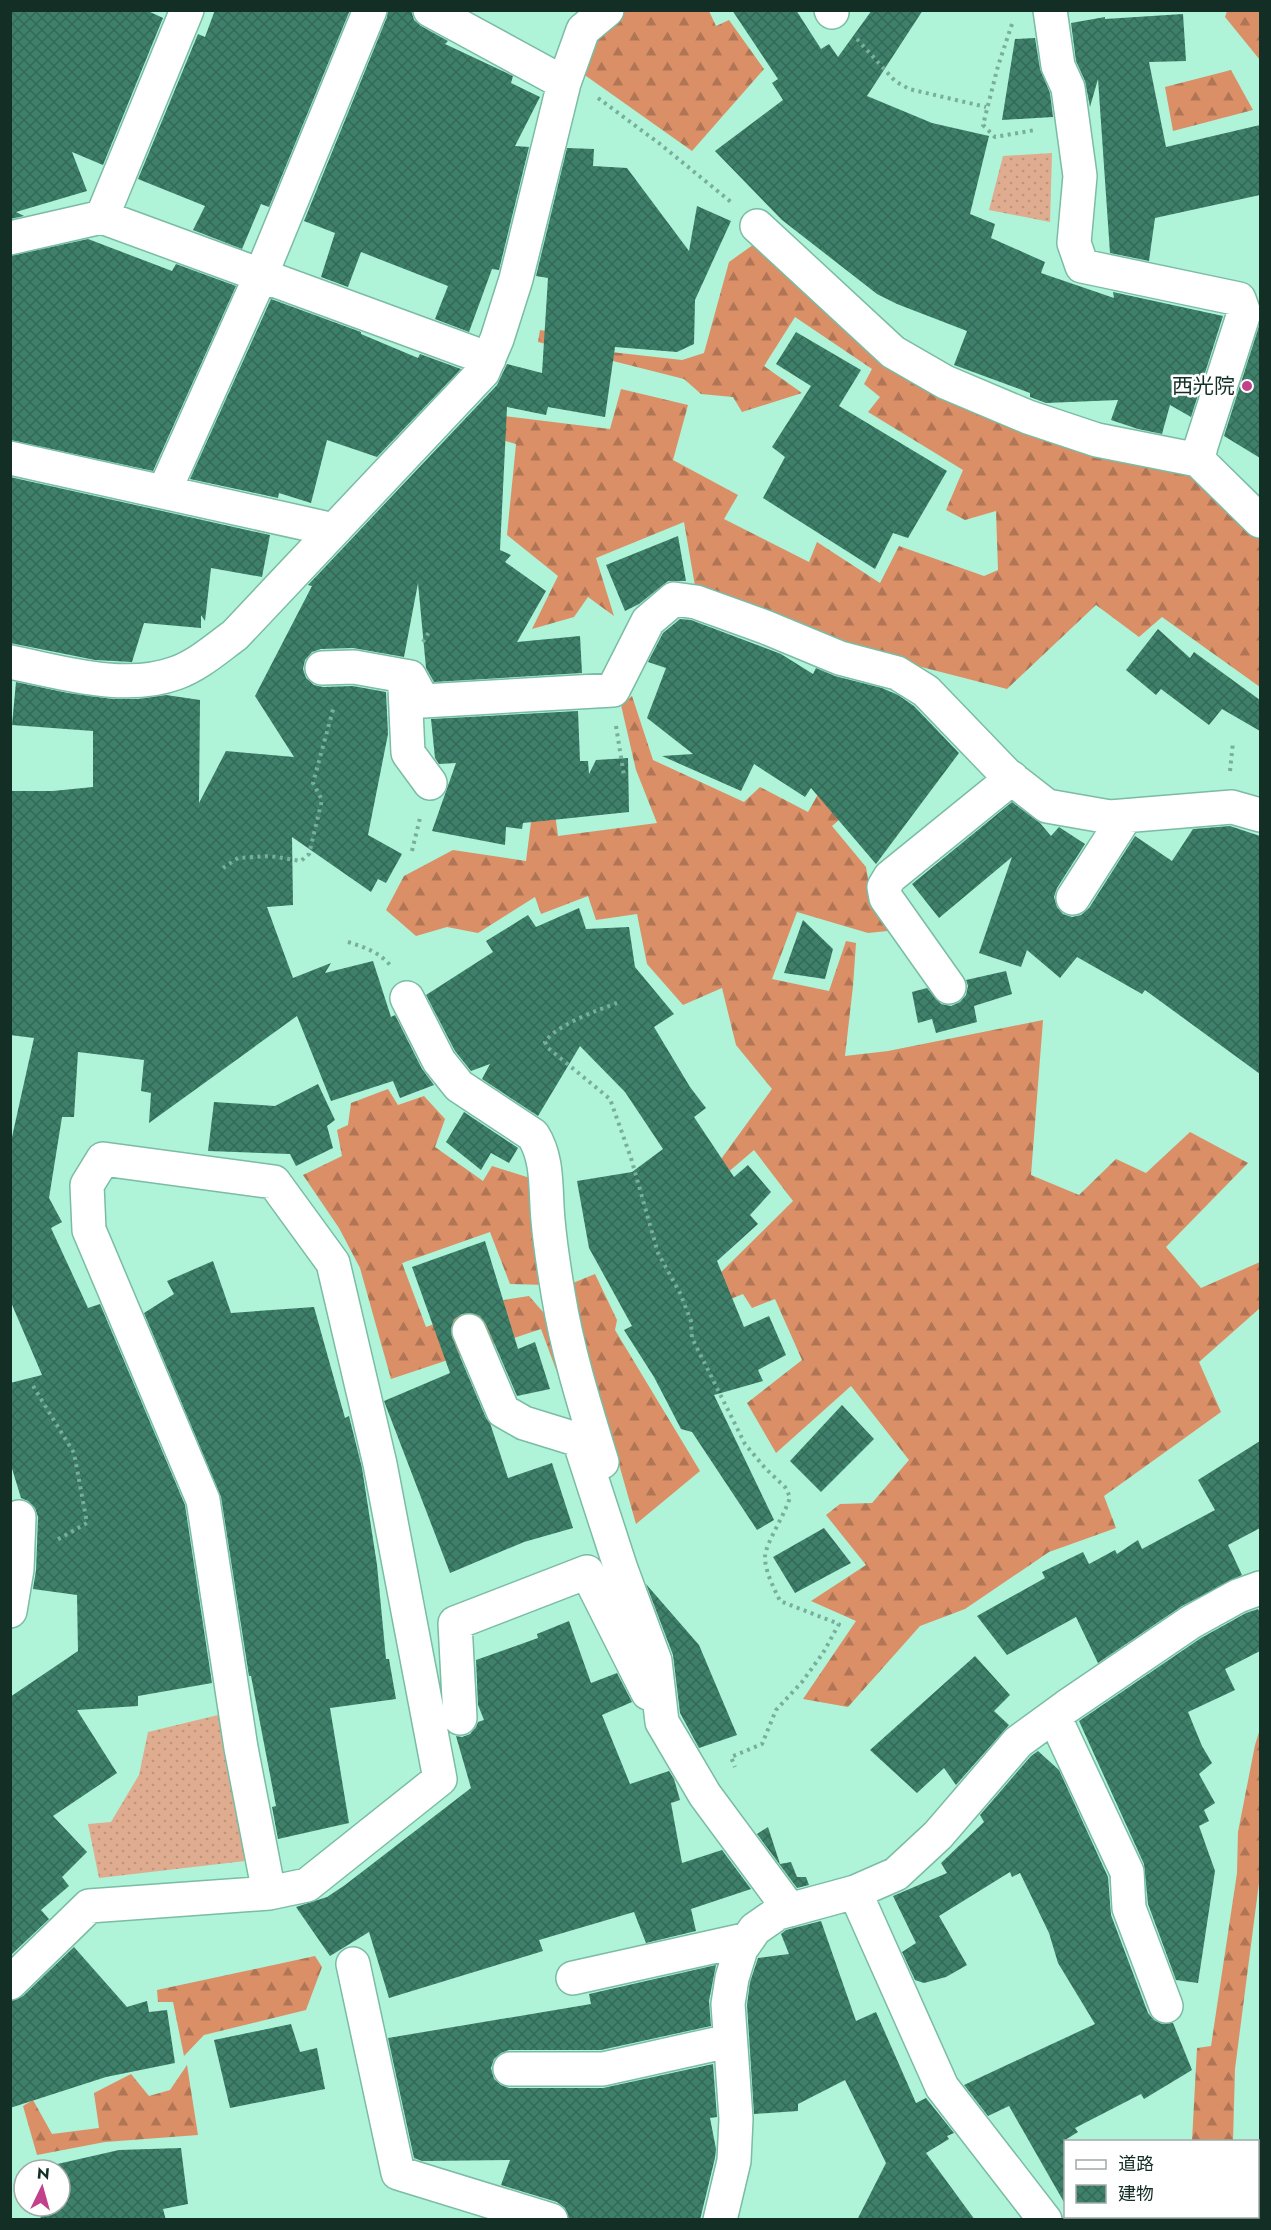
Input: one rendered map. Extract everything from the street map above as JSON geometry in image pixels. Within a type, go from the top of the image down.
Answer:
[{"type":"street","points":[[102,217],[187,10]]},
{"type":"street","points":[[164,492],[261,275],[370,10]]},
{"type":"street","points":[[430,10],[564,83]]},
{"type":"street","points":[[10,662],[111,681],[146,679],[175,674],[200,661],[234,635],[483,372],[497,339],[516,279],[564,83],[583,30],[607,10]]},
{"type":"street","points":[[1050,10],[1058,66],[1068,88],[1080,176],[1074,243],[1082,266],[1239,299],[1244,313],[1198,460]]},
{"type":"street","points":[[10,238],[102,217],[489,359]]},
{"type":"street","points":[[757,226],[893,352],[945,382],[1028,417],[1097,440],[1198,460],[1260,521]]},
{"type":"street","points":[[10,458],[334,530]]},
{"type":"street","points":[[410,677],[423,701],[613,690],[648,621],[674,598],[696,602],[840,658],[897,673],[926,691],[1012,778],[1047,807],[1110,817],[1232,807],[1260,815]]},
{"type":"street","points":[[333,668],[354,667],[410,677]]},
{"type":"street","points":[[410,677],[405,688],[408,753],[430,783]]},
{"type":"street","points":[[949,987],[886,898],[884,887],[890,877],[1012,778]]},
{"type":"street","points":[[1073,898],[1125,817]]},
{"type":"street","points":[[407,998],[439,1061],[459,1086],[533,1135],[539,1145],[545,1171],[548,1220],[558,1295],[585,1408],[630,1547],[621,1569]]},
{"type":"street","points":[[10,1983],[89,1906],[269,1893],[307,1885],[440,1779],[380,1464],[333,1263],[274,1182],[103,1159],[87,1185],[89,1230],[203,1500],[241,1748],[269,1893]]},
{"type":"street","points":[[469,1331],[502,1411],[524,1423],[579,1440],[621,1569],[655,1661],[662,1722]]},
{"type":"street","points":[[10,1611],[17,1562],[19,1517]]},
{"type":"street","points":[[460,1718],[455,1623],[587,1572],[662,1722],[705,1795],[790,1910]]},
{"type":"street","points":[[720,2220],[734,2161],[736,2119],[728,2004],[732,1978],[741,1949],[755,1929],[778,1913],[855,1892],[896,1874],[938,1835],[1018,1742],[1191,1622],[1238,1596],[1260,1588]]},
{"type":"street","points":[[1054,1716],[1126,1872],[1129,1908],[1166,2006]]},
{"type":"street","points":[[855,1892],[942,2088],[1045,2220]]},
{"type":"street","points":[[573,1978],[748,1939]]},
{"type":"street","points":[[353,1964],[398,2173],[551,2220]]},
{"type":"street","points":[[510,2069],[603,2069],[729,2041]]},
{"type":"path","points":[[995,137],[982,125],[1011,28]]},
{"type":"path","points":[[868,51],[895,81],[909,89],[986,107]]},
{"type":"path","points":[[564,83],[592,93],[719,191],[757,226]]},
{"type":"path","points":[[223,868],[238,858],[270,856],[301,861],[309,854],[322,800],[313,783],[333,668]]},
{"type":"path","points":[[613,690],[624,776]]},
{"type":"path","points":[[348,942],[367,948],[384,958],[393,969],[407,998]]},
{"type":"path","points":[[617,1003],[595,1011],[550,1035],[545,1042],[548,1048],[610,1099],[631,1158],[658,1253],[680,1293],[691,1321],[692,1338],[745,1444],[784,1487],[790,1497],[764,1555],[766,1569],[780,1601],[839,1624],[824,1653],[802,1682],[776,1710],[762,1744],[731,1757],[738,1774]]},
{"type":"path","points":[[17,1562],[87,1523],[74,1453],[33,1386]]},
{"type":"shaded area","points":[[1052,153],[1050,222],[989,210],[1003,156]]},
{"type":"shaded area","points":[[218,1715],[245,1861],[99,1878],[88,1824],[111,1822],[139,1775],[148,1732]]},
{"type":"green space","points":[[622,10],[709,11],[716,26],[729,20],[764,69],[692,151],[579,71],[592,31]]},
{"type":"green space","points":[[1227,11],[1260,11],[1260,60],[1225,17]]},
{"type":"green space","points":[[1231,70],[1253,110],[1173,131],[1165,87]]},
{"type":"green space","points":[[757,242],[887,358],[1193,469],[1260,537],[1260,687],[1162,617],[1139,637],[1096,605],[1007,689],[836,645],[695,586],[684,522],[596,558],[614,616],[588,597],[574,617],[532,629],[558,576],[507,535],[516,444],[476,433],[495,415],[610,429],[621,389],[688,405],[673,460],[738,495],[724,519],[809,562],[817,542],[880,583],[899,546],[984,576],[998,570],[996,511],[965,520],[946,510],[963,470],[868,412],[880,397],[864,384],[872,369],[795,317],[764,366],[802,393],[742,412],[733,397],[701,394],[684,379],[538,342],[540,330],[609,342],[611,352],[682,360],[704,353],[729,262]]},
{"type":"green space","points":[[632,696],[653,760],[744,802],[760,787],[808,812],[825,782],[846,814],[832,826],[866,867],[869,885],[897,930],[868,933],[797,912],[772,979],[829,991],[846,941],[856,943],[845,1056],[888,1051],[1043,1020],[1031,1175],[1079,1195],[1116,1159],[1146,1173],[1190,1132],[1248,1163],[1166,1247],[1201,1288],[1260,1262],[1260,1308],[1199,1362],[1221,1412],[1104,1496],[1116,1528],[1049,1552],[965,1609],[920,1626],[848,1707],[803,1699],[856,1621],[811,1601],[866,1565],[826,1515],[840,1504],[872,1503],[909,1460],[851,1386],[776,1453],[747,1403],[802,1360],[775,1299],[752,1308],[743,1294],[703,1310],[700,1293],[793,1201],[754,1150],[684,1210],[772,1089],[736,1045],[722,988],[683,1005],[647,964],[637,914],[596,920],[588,896],[541,914],[535,897],[478,933],[447,927],[416,936],[386,910],[404,876],[453,850],[526,861],[534,799],[552,791],[558,836],[657,823],[636,770],[621,705]]},
{"type":"green space","points":[[388,1089],[398,1105],[424,1096],[445,1119],[435,1147],[483,1181],[492,1166],[533,1179],[547,1285],[510,1284],[490,1232],[402,1263],[426,1327],[504,1300],[529,1296],[557,1328],[572,1413],[541,1329],[391,1379],[360,1268],[339,1228],[303,1175],[342,1156],[337,1130],[348,1125],[351,1103]]},
{"type":"green space","points":[[595,1274],[617,1320],[615,1330],[700,1471],[636,1524],[568,1285]]},
{"type":"green space","points":[[1260,1729],[1260,1875],[1235,2069],[1233,2140],[1192,2140],[1197,2048],[1211,2046],[1237,1873],[1238,1832]]},
{"type":"green space","points":[[315,1956],[322,1967],[306,2010],[204,2035],[184,2056],[173,2002],[158,2002],[157,1990]]},
{"type":"green space","points":[[187,2065],[198,2135],[105,2142],[37,2155],[23,2106],[33,2100],[52,2134],[99,2128],[94,2093],[131,2074],[149,2096],[170,2090]]},
{"type":"building","points":[[10,10],[146,10],[163,18],[103,165],[72,152],[87,191],[16,212],[24,216],[10,219]]},
{"type":"building","points":[[215,10],[350,10],[269,207],[261,204],[242,249],[193,230],[205,206],[138,179],[198,34],[205,37]]},
{"type":"building","points":[[388,10],[411,10],[414,20],[448,41],[445,44],[513,76],[511,83],[540,97],[515,146],[529,147],[499,270],[492,269],[469,332],[435,319],[448,286],[361,252],[348,287],[321,277],[335,233],[304,221]]},
{"type":"building","points":[[732,10],[796,10],[821,49],[829,44],[838,57],[872,10],[923,10],[867,96],[932,123],[989,136],[970,214],[995,224],[991,238],[1045,262],[1041,273],[1114,298],[1113,292],[1223,316],[1191,417],[1170,405],[1162,434],[1138,429],[1111,420],[1118,400],[1046,403],[1030,397],[1030,393],[954,365],[967,331],[877,294],[782,220],[715,151],[783,100],[772,83],[778,79]]},
{"type":"building","points":[[1183,14],[1186,61],[1149,62],[1166,147],[1260,125],[1260,195],[1155,218],[1149,261],[1110,253],[1098,79],[1090,107],[1085,81],[1076,61],[1071,23],[1105,17],[1105,19]]},
{"type":"building","points":[[1035,38],[1040,69],[1050,93],[1053,117],[1002,120],[1015,39]]},
{"type":"building","points":[[567,148],[594,149],[593,166],[627,168],[689,251],[697,206],[731,221],[695,300],[694,344],[677,352],[615,347],[605,417],[548,407],[546,415],[507,407],[500,550],[511,555],[505,562],[546,591],[517,642],[580,636],[582,673],[434,682],[426,668],[418,583],[404,657],[353,648],[321,649],[312,652],[305,660],[303,669],[306,678],[314,685],[353,686],[386,692],[388,734],[368,835],[402,854],[386,883],[378,879],[371,892],[292,837],[293,905],[267,907],[293,978],[331,963],[325,973],[373,961],[391,1017],[395,1015],[422,1069],[434,1085],[400,1098],[393,1081],[331,1101],[297,1016],[149,1123],[151,1093],[141,1091],[144,1060],[78,1052],[74,1117],[62,1117],[49,1198],[62,1222],[51,1228],[88,1308],[100,1304],[185,1505],[212,1683],[138,1696],[138,1706],[77,1710],[117,1773],[53,1816],[87,1852],[62,1877],[69,1886],[41,1910],[49,1919],[10,1956],[10,1697],[78,1651],[77,1595],[33,1589],[38,1517],[35,1508],[21,1498],[10,1462],[10,1383],[42,1375],[10,1300],[10,1146],[34,1038],[10,1035],[10,791],[53,791],[93,787],[93,731],[12,725],[16,682],[68,693],[113,699],[138,699],[166,695],[200,700],[199,803],[226,751],[294,757],[255,696],[312,586],[308,585],[497,385],[507,364],[542,373],[548,278],[536,276]]},
{"type":"building","points":[[88,239],[172,271],[176,264],[236,286],[153,471],[10,440],[10,256]]},
{"type":"building","points":[[271,299],[361,332],[361,334],[418,358],[420,354],[461,369],[377,457],[327,440],[311,503],[279,493],[278,498],[190,479]]},
{"type":"building","points":[[1260,327],[1260,458],[1224,436]]},
{"type":"building","points":[[796,332],[861,370],[839,406],[947,471],[908,538],[893,533],[875,569],[763,498],[785,457],[772,447],[811,386],[776,364]]},
{"type":"building","points":[[10,477],[270,535],[262,577],[211,568],[205,621],[201,615],[201,628],[144,623],[132,662],[95,660],[10,643]]},
{"type":"building","points":[[678,536],[686,581],[668,581],[639,604],[625,611],[606,565]]},
{"type":"building","points":[[680,619],[691,620],[781,654],[813,674],[816,668],[898,695],[914,706],[959,753],[876,864],[811,788],[805,797],[754,764],[741,791],[662,756],[693,754],[647,718],[666,668],[648,662],[663,633]]},
{"type":"building","points":[[1158,629],[1190,658],[1194,652],[1260,700],[1260,731],[1222,709],[1209,725],[1161,689],[1156,695],[1126,670]]},
{"type":"building","points":[[578,711],[580,761],[588,761],[589,774],[596,760],[628,758],[629,812],[523,823],[522,829],[506,827],[505,845],[432,831],[456,763],[439,764],[435,758],[431,719]]},
{"type":"building","points":[[1012,802],[1040,823],[1051,836],[1059,827],[1085,844],[1057,888],[1054,897],[1057,907],[1063,914],[1072,917],[1081,915],[1089,908],[1135,836],[1172,861],[1193,829],[1230,826],[1260,836],[1260,1074],[1145,990],[1142,994],[1077,957],[1060,978],[1027,950],[1021,967],[979,953],[1012,857],[939,918],[912,884]]},
{"type":"building","points":[[579,908],[586,929],[629,927],[635,967],[674,1014],[654,1027],[690,1087],[706,1108],[694,1117],[734,1177],[748,1165],[771,1192],[750,1215],[758,1224],[717,1261],[744,1327],[769,1316],[786,1355],[758,1370],[763,1381],[714,1395],[774,1520],[757,1530],[692,1432],[681,1429],[654,1377],[624,1330],[632,1326],[589,1248],[577,1181],[632,1172],[663,1149],[625,1092],[580,1046],[538,1116],[482,1079],[490,1064],[471,1071],[455,1051],[426,995],[493,952],[486,941],[528,915],[536,927]]},
{"type":"building","points":[[803,920],[833,949],[825,979],[784,973]]},
{"type":"building","points":[[1006,971],[1012,994],[974,1006],[977,1022],[936,1033],[932,1019],[918,1023],[912,992],[927,988],[941,1004],[951,1006],[960,1002],[966,995],[968,986],[966,980]]},
{"type":"building","points":[[318,1084],[335,1120],[327,1126],[333,1148],[296,1166],[290,1154],[208,1151],[214,1102],[275,1106]]},
{"type":"building","points":[[464,1112],[518,1148],[509,1163],[491,1153],[481,1170],[446,1142]]},
{"type":"building","points":[[485,1241],[518,1349],[535,1342],[550,1389],[517,1396],[486,1324],[480,1316],[472,1313],[462,1314],[454,1319],[451,1328],[452,1338],[490,1423],[508,1478],[552,1463],[573,1528],[524,1542],[450,1573],[384,1401],[450,1373],[412,1267]]},
{"type":"building","points":[[213,1261],[231,1313],[314,1307],[345,1418],[349,1416],[362,1468],[377,1565],[386,1659],[389,1659],[396,1699],[330,1708],[349,1823],[278,1839],[272,1807],[276,1806],[251,1676],[249,1676],[221,1497],[144,1313],[174,1294],[167,1281]]},
{"type":"building","points":[[842,1405],[874,1439],[821,1492],[790,1461]]},
{"type":"building","points":[[1260,1441],[1260,1528],[1228,1545],[1242,1575],[1182,1606],[1098,1663],[1076,1617],[1007,1655],[977,1616],[1045,1578],[1042,1572],[1083,1552],[1089,1564],[1115,1550],[1117,1554],[1138,1540],[1142,1549],[1215,1510],[1198,1480]]},
{"type":"building","points":[[824,1528],[851,1563],[795,1593],[773,1557]]},
{"type":"building","points":[[646,1584],[699,1645],[737,1735],[699,1748],[680,1713],[673,1655]]},
{"type":"building","points":[[1258,1609],[1260,1613],[1260,1651],[1225,1669],[1235,1690],[1188,1712],[1202,1746],[1212,1763],[1199,1774],[1215,1803],[1204,1810],[1209,1821],[1199,1826],[1215,1871],[1198,1983],[1176,1980],[1148,1904],[1144,1864],[1079,1721],[1201,1638],[1246,1613]]},
{"type":"building","points":[[569,1621],[591,1683],[617,1673],[632,1702],[602,1715],[630,1784],[669,1771],[674,1779],[680,1800],[671,1803],[682,1863],[722,1850],[751,1889],[691,1909],[696,1931],[646,1943],[634,1912],[539,1940],[543,1951],[389,1998],[369,1932],[330,1956],[296,1907],[327,1897],[345,1885],[471,1788],[456,1736],[462,1737],[470,1734],[478,1722],[484,1720],[478,1705],[476,1660],[538,1638],[537,1634]]},
{"type":"building","points":[[975,1656],[1010,1695],[994,1711],[1009,1725],[956,1785],[944,1768],[917,1793],[870,1750]]},
{"type":"building","points":[[1038,1751],[1059,1770],[1108,1877],[1111,1915],[1148,2013],[1162,2024],[1173,2023],[1192,2070],[1144,2099],[1141,2094],[1075,2128],[1078,2132],[1064,2140],[1064,2202],[1009,2106],[988,2116],[964,2085],[1095,2024],[1058,1963],[1049,1933],[1020,1873],[1012,1877],[1010,1872],[939,1916],[967,1965],[946,1977],[924,1983],[915,1980],[902,1952],[916,1943],[893,1896],[947,1873],[941,1863],[984,1822],[980,1815],[1031,1756]]},
{"type":"building","points":[[768,1827],[780,1864],[791,1862],[797,1877],[806,1877],[809,1885],[797,1888],[757,1834]]},
{"type":"building","points":[[821,1921],[856,2021],[876,2012],[916,2103],[926,2098],[954,2133],[947,2136],[949,2139],[926,2153],[975,2220],[857,2220],[886,2163],[845,2080],[798,2104],[798,2111],[754,2114],[747,2005],[750,1982],[758,1958],[789,1954],[781,1934],[786,1930]]},
{"type":"building","points":[[74,1947],[127,2007],[147,2001],[149,2012],[167,2010],[175,2063],[106,2077],[10,2108],[10,2001],[23,1996]]},
{"type":"building","points":[[716,1965],[709,2001],[711,2026],[601,2050],[509,2050],[494,2059],[491,2068],[494,2079],[509,2088],[603,2088],[713,2064],[717,2117],[710,2118],[716,2149],[700,2220],[569,2220],[565,2208],[557,2202],[501,2185],[510,2160],[422,2161],[414,2158],[388,2038],[591,2004],[589,1994]]},
{"type":"building","points":[[291,2024],[300,2052],[317,2048],[325,2089],[230,2108],[214,2040]]},
{"type":"building","points":[[181,2148],[188,2204],[163,2209],[166,2220],[41,2220],[41,2218],[72,2218],[72,2161],[119,2150]]},
{"type":"railway","points":[[1259,2184],[1260,2166]]},
{"type":"place","name":"西光院","points":[[1247,386]]}]
